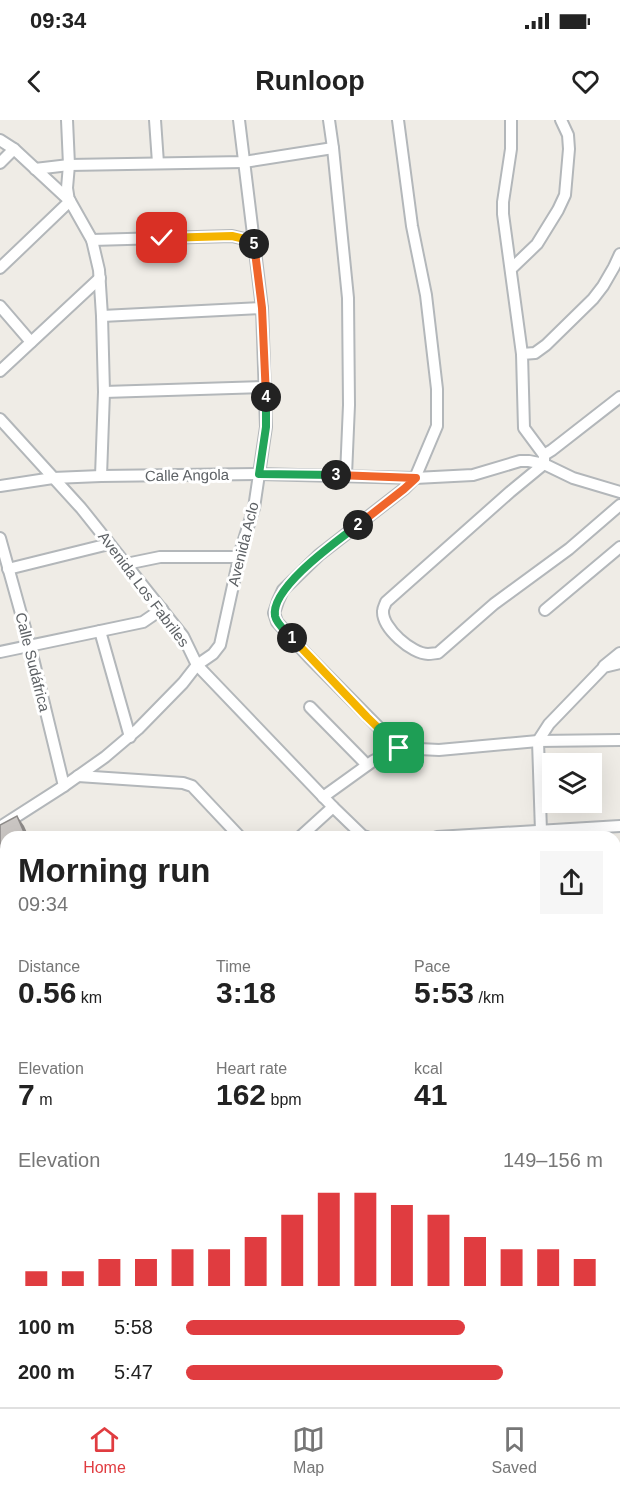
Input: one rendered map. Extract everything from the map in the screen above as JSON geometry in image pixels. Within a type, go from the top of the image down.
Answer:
[{"type":"street","points":[[67,120],[69,201]]},
{"type":"street","points":[[155,120],[158,163]]},
{"type":"street","name":"Avenida Aclo","points":[[0,827],[64,786],[130,737],[183,683],[197,665],[213,654],[220,645],[239,557],[254,508],[266,427],[262,308],[240,120]]},
{"type":"street","points":[[329,120],[348,298],[349,405],[346,476]]},
{"type":"street","points":[[398,120],[412,226],[426,296],[437,388],[437,426],[416,478],[318,555],[283,590],[274,613],[277,622],[301,648],[399,748]]},
{"type":"street","points":[[511,120],[503,214],[522,354],[524,428],[544,460]]},
{"type":"street","points":[[511,269],[537,244],[565,195],[569,142],[561,120]]},
{"type":"street","points":[[0,140],[14,149],[69,201],[92,240],[100,278],[102,316],[104,393],[101,476]]},
{"type":"street","points":[[35,169],[69,165],[244,162],[333,148]]},
{"type":"street","points":[[0,163],[14,149]]},
{"type":"street","points":[[0,268],[69,201]]},
{"type":"street","points":[[92,240],[232,236],[253,241]]},
{"type":"street","points":[[522,354],[536,353],[593,299],[603,286],[620,254]]},
{"type":"street","points":[[0,371],[100,278]]},
{"type":"street","points":[[0,306],[31,342]]},
{"type":"street","points":[[102,316],[262,308]]},
{"type":"street","points":[[104,393],[266,387]]},
{"type":"street","points":[[620,397],[552,450],[510,492],[386,602],[383,612],[386,623],[398,638],[412,649],[427,654],[438,653],[494,604],[569,549],[620,505]]},
{"type":"street","name":"Avenida Los Fabriles","points":[[0,419],[81,508],[110,544],[183,636],[197,665],[323,797],[359,831]]},
{"type":"street","name":"Calle Angola","points":[[0,486],[53,478],[101,476],[259,474],[416,478],[473,475],[520,461],[544,460],[573,478],[620,492]]},
{"type":"street","name":"Calle Sudáfrica","points":[[0,538],[30,646],[64,786]]},
{"type":"street","points":[[8,569],[110,544]]},
{"type":"street","points":[[545,610],[620,547]]},
{"type":"street","points":[[126,564],[159,557],[239,557]]},
{"type":"street","points":[[0,652],[144,622],[162,609]]},
{"type":"street","points":[[100,631],[130,737]]},
{"type":"street","points":[[620,653],[549,724],[538,741],[541,831],[620,826]]},
{"type":"street","points":[[604,667],[620,663]]},
{"type":"street","points":[[310,706],[367,765]]},
{"type":"street","points":[[323,797],[367,765],[399,748],[439,750],[538,741],[620,740]]},
{"type":"street","points":[[78,776],[183,783],[192,786],[234,831]]},
{"type":"street","points":[[307,831],[333,807]]},
{"type":"building","points":[[17,816],[23,831],[0,831],[0,825]]},
{"type":"route","points":[[162,238],[232,236],[253,241],[262,308],[265,370],[266,427],[259,474],[416,478],[318,555],[283,590],[274,613],[277,622],[309,657],[399,748]]}]
